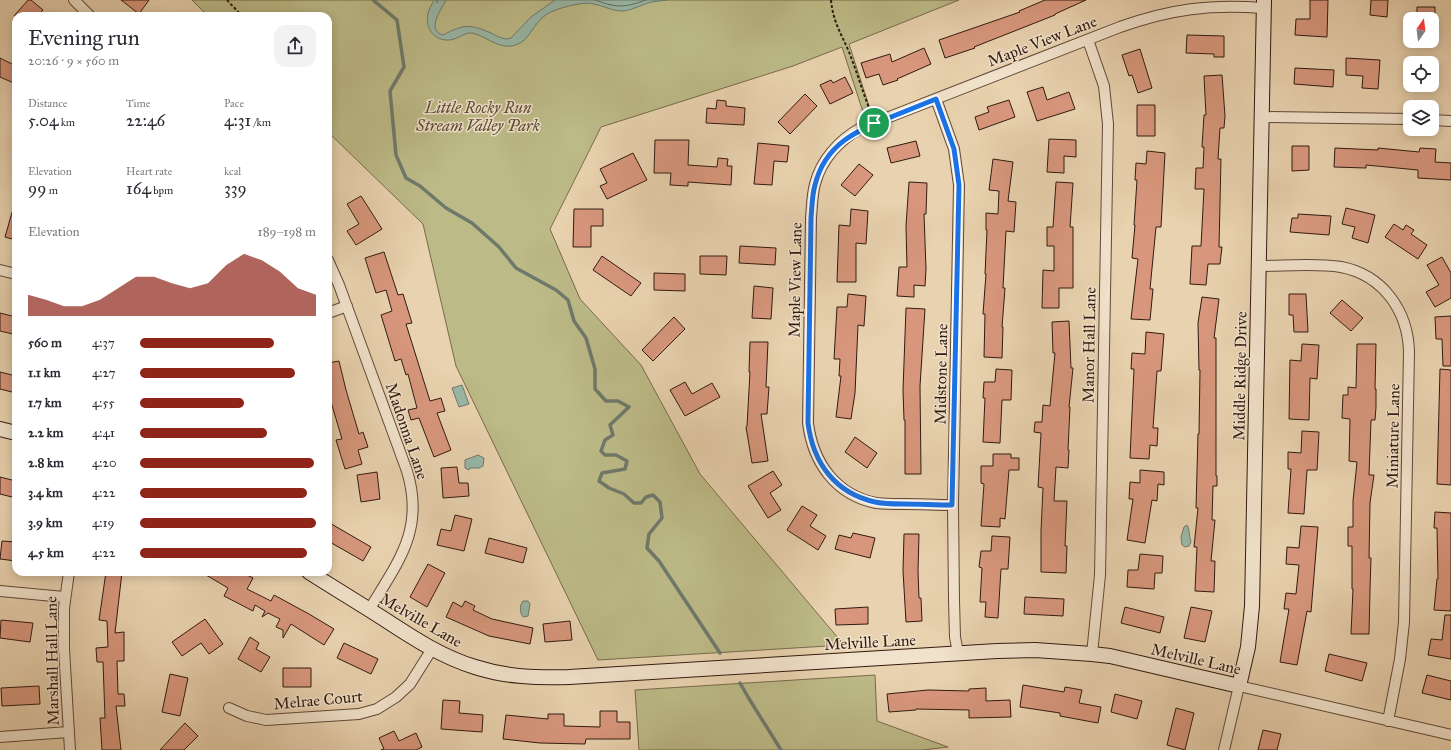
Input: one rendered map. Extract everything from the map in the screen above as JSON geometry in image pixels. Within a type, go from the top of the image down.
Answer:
[{"type":"street","points":[[74,0],[86,12]]},
{"type":"street","name":"Maple View Lane","points":[[952,505],[884,504],[861,498],[844,489],[830,477],[815,454],[808,423],[811,218],[814,185],[819,171],[833,151],[842,141],[854,132],[1142,19],[1177,10],[1264,4]]},
{"type":"street","name":"Middle Ridge Drive","points":[[1224,750],[1248,647],[1252,606],[1264,4]]},
{"type":"street","name":"Manor Hall Lane","points":[[1088,40],[1104,86],[1108,124],[1100,575],[1092,654]]},
{"type":"street","name":"Midstone Lane","points":[[936,99],[954,149],[959,185],[952,505],[954,600],[958,653]]},
{"type":"street","points":[[1262,117],[1403,120]]},
{"type":"street","points":[[1439,120],[1451,121]]},
{"type":"street","name":"Miniature Lane","points":[[1259,266],[1328,266],[1351,270],[1366,276],[1380,286],[1393,300],[1402,314],[1405,324],[1409,352],[1404,607],[1400,659],[1388,720]]},
{"type":"street","points":[[0,270],[12,273]]},
{"type":"street","name":"Madonna Lane","points":[[332,270],[347,306],[407,471],[413,500],[412,523],[405,548],[368,610]]},
{"type":"street","points":[[332,312],[347,306]]},
{"type":"street","points":[[0,429],[12,432]]},
{"type":"street","name":"Marshall Hall Lane","points":[[68,576],[64,597],[64,649],[70,750]]},
{"type":"street","name":"Melville Lane","points":[[314,576],[432,649],[454,660],[476,668],[502,674],[540,678],[958,653],[1035,650],[1067,651],[1110,656],[1451,735]]},
{"type":"street","points":[[0,590],[64,597]]},
{"type":"street","name":"Melrae Court","points":[[229,708],[247,716],[266,720],[359,714],[377,709],[400,694],[410,684],[432,649]]},
{"type":"street","points":[[0,737],[68,732]]},
{"type":"path","points":[[227,0],[238,12]]},
{"type":"path","points":[[831,0],[832,12],[836,27],[848,51],[874,123]]},
{"type":"green space","name":"Little Rocky Run Stream Valley Park","points":[[192,0],[959,0],[849,44],[870,109],[863,112],[842,47],[793,66],[601,127],[550,229],[580,299],[641,365],[700,474],[844,645],[598,660],[456,366],[423,224],[332,136],[332,12],[204,12]]},
{"type":"green space","points":[[875,675],[877,721],[948,747],[923,750],[639,750],[635,690]]},
{"type":"water","points":[[434,0],[437,0],[437,3],[438,0],[446,0],[438,14],[435,24],[438,32],[443,35],[467,26],[484,30],[506,39],[511,38],[531,17],[555,0],[667,0],[648,3],[623,11],[589,3],[564,7],[543,17],[527,37],[521,42],[512,46],[506,46],[494,43],[472,33],[449,40],[444,40],[435,36],[429,29],[427,19],[429,10]]},
{"type":"water","points":[[462,385],[469,404],[459,407],[452,388]]},
{"type":"water","points":[[478,455],[484,458],[483,466],[479,468],[470,468],[469,470],[465,468],[465,460]]},
{"type":"water","points":[[1187,525],[1191,542],[1189,546],[1185,547],[1182,545],[1181,537],[1184,527]]},
{"type":"water","points":[[523,601],[528,601],[530,604],[528,616],[523,617],[520,609]]},
{"type":"building","points":[[28,0],[31,0],[43,10],[41,12],[18,12]]},
{"type":"building","points":[[121,0],[149,0],[140,12],[136,12]]},
{"type":"building","points":[[1045,0],[1086,0],[1055,15],[974,47],[975,48],[945,58],[939,40],[1020,12],[1019,11]]},
{"type":"building","points":[[1310,0],[1328,0],[1327,37],[1295,35],[1296,19],[1310,19]]},
{"type":"building","points":[[1371,0],[1388,0],[1387,17],[1370,15]]},
{"type":"building","points":[[1417,7],[1435,7],[1435,12],[1417,12]]},
{"type":"building","points":[[1187,35],[1224,36],[1224,57],[1214,57],[1214,54],[1186,53]]},
{"type":"building","points":[[924,48],[931,64],[897,79],[898,80],[883,85],[879,74],[866,78],[861,63],[890,54],[892,62]]},
{"type":"building","points":[[1140,49],[1152,88],[1138,93],[1132,75],[1129,76],[1122,55]]},
{"type":"building","points":[[0,58],[12,64],[12,82],[0,77]]},
{"type":"building","points":[[1346,58],[1380,60],[1378,89],[1362,88],[1363,76],[1346,75]]},
{"type":"building","points":[[1295,68],[1334,70],[1333,87],[1294,84]]},
{"type":"building","points":[[1222,75],[1225,116],[1224,128],[1220,128],[1218,159],[1221,159],[1219,247],[1222,247],[1220,264],[1208,264],[1206,285],[1190,284],[1192,246],[1201,246],[1204,189],[1195,189],[1196,168],[1203,168],[1204,147],[1202,147],[1204,115],[1206,115],[1204,76]]},
{"type":"building","points":[[845,77],[853,93],[830,104],[820,85],[831,80],[833,83]]},
{"type":"building","points":[[1043,87],[1047,100],[1069,92],[1075,109],[1037,121],[1027,92]]},
{"type":"building","points":[[805,94],[817,106],[790,134],[778,122]]},
{"type":"building","points":[[717,100],[726,101],[726,106],[745,108],[744,125],[706,123],[707,108],[716,109]]},
{"type":"building","points":[[1009,100],[1015,117],[979,130],[975,117],[989,112],[987,107]]},
{"type":"building","points":[[1137,105],[1155,105],[1155,136],[1137,136]]},
{"type":"building","points":[[1049,139],[1076,140],[1076,157],[1064,156],[1064,173],[1047,172]]},
{"type":"building","points":[[655,140],[689,140],[688,165],[717,167],[718,158],[728,159],[727,166],[732,166],[731,185],[688,182],[688,186],[670,185],[671,173],[654,173]]},
{"type":"building","points":[[916,141],[920,156],[891,163],[887,148]]},
{"type":"building","points":[[758,143],[789,146],[787,162],[774,161],[772,185],[754,184]]},
{"type":"building","points":[[1292,146],[1309,146],[1309,170],[1292,171]]},
{"type":"building","points":[[1335,148],[1378,150],[1378,148],[1419,152],[1420,148],[1436,149],[1435,162],[1451,163],[1451,180],[1418,178],[1418,170],[1366,165],[1366,168],[1334,167]]},
{"type":"building","points":[[1147,151],[1165,153],[1161,227],[1156,227],[1150,289],[1153,289],[1150,320],[1131,319],[1138,259],[1132,258],[1137,180],[1135,180],[1136,163],[1146,164]]},
{"type":"building","points":[[633,153],[647,180],[607,199],[600,186],[607,183],[600,169]]},
{"type":"building","points":[[993,159],[1013,162],[1008,201],[1016,202],[1014,232],[1006,231],[1003,288],[1005,288],[1002,327],[1002,358],[984,357],[985,314],[983,314],[986,274],[986,213],[998,214],[999,191],[989,190]]},
{"type":"building","points":[[859,164],[873,175],[855,196],[841,185]]},
{"type":"building","points":[[909,182],[927,183],[926,214],[924,214],[926,269],[925,286],[914,285],[914,297],[897,296],[899,267],[907,267],[906,226]]},
{"type":"building","points":[[1056,182],[1073,183],[1070,227],[1073,227],[1073,288],[1059,288],[1059,308],[1042,308],[1043,270],[1054,271],[1054,246],[1047,246],[1047,227],[1053,227]]},
{"type":"building","points":[[361,196],[382,229],[356,245],[347,231],[359,224],[347,204]]},
{"type":"building","points":[[1346,208],[1375,215],[1368,243],[1352,238],[1355,227],[1342,224]]},
{"type":"building","points":[[574,209],[603,209],[603,226],[591,226],[591,247],[573,247]]},
{"type":"building","points":[[851,209],[868,211],[866,244],[856,243],[856,282],[837,282],[839,225],[850,226]]},
{"type":"building","points":[[12,212],[12,239],[5,237]]},
{"type":"building","points":[[1298,214],[1331,216],[1329,235],[1290,232],[1292,218],[1298,218]]},
{"type":"building","points":[[1394,224],[1403,230],[1406,225],[1414,230],[1411,234],[1427,245],[1418,259],[1385,237]]},
{"type":"building","points":[[740,246],[776,248],[775,265],[739,263]]},
{"type":"building","points":[[384,252],[398,295],[403,294],[412,323],[406,324],[430,401],[441,398],[445,411],[437,413],[451,450],[434,457],[419,418],[411,420],[408,410],[417,408],[408,374],[406,375],[401,359],[395,361],[381,315],[392,311],[386,290],[376,293],[365,258]]},
{"type":"building","points":[[602,256],[641,283],[631,296],[593,270]]},
{"type":"building","points":[[700,256],[727,256],[726,275],[700,274]]},
{"type":"building","points":[[1442,257],[1451,273],[1451,298],[1435,307],[1426,292],[1439,285],[1427,265]]},
{"type":"building","points":[[654,273],[685,274],[685,291],[654,290]]},
{"type":"building","points":[[754,286],[773,288],[771,319],[752,318]]},
{"type":"building","points":[[848,294],[866,296],[864,326],[858,325],[855,393],[851,419],[836,417],[841,376],[839,376],[840,359],[834,359],[837,307],[847,307]]},
{"type":"building","points":[[1289,294],[1306,294],[1308,332],[1294,332],[1293,315],[1289,315]]},
{"type":"building","points":[[1202,297],[1219,299],[1214,338],[1216,338],[1217,486],[1213,486],[1212,520],[1215,520],[1211,561],[1215,561],[1214,592],[1195,591],[1197,547],[1194,547],[1198,508],[1196,508],[1200,370],[1198,323]]},
{"type":"building","points":[[1342,300],[1363,318],[1351,331],[1330,313]]},
{"type":"building","points":[[906,308],[925,309],[920,386],[921,474],[905,474],[905,420],[903,390]]},
{"type":"building","points":[[0,313],[12,316],[12,334],[0,331]]},
{"type":"building","points":[[1451,316],[1451,366],[1443,366],[1442,339],[1436,339],[1435,317]]},
{"type":"building","points":[[674,317],[685,329],[653,361],[642,350]]},
{"type":"building","points":[[1069,321],[1071,368],[1073,368],[1069,407],[1068,468],[1056,467],[1054,501],[1067,501],[1065,546],[1067,546],[1066,573],[1041,572],[1043,488],[1038,487],[1041,433],[1034,432],[1035,422],[1042,422],[1043,405],[1050,406],[1055,353],[1053,353],[1052,322]]},
{"type":"building","points":[[1146,332],[1164,334],[1161,371],[1157,371],[1153,428],[1158,428],[1157,446],[1150,445],[1149,459],[1130,458],[1134,369],[1131,369],[1132,353],[1145,354]]},
{"type":"building","points":[[750,342],[768,342],[766,387],[769,387],[767,414],[761,414],[768,461],[752,463],[746,427],[750,372]]},
{"type":"building","points":[[1302,344],[1319,345],[1317,379],[1310,378],[1309,420],[1289,419],[1290,360],[1301,361]]},
{"type":"building","points":[[1357,344],[1376,344],[1376,407],[1375,420],[1371,420],[1369,475],[1374,475],[1370,503],[1369,558],[1371,558],[1369,634],[1351,634],[1353,589],[1352,546],[1348,546],[1348,527],[1353,527],[1353,501],[1357,462],[1349,461],[1350,419],[1342,418],[1343,395],[1348,395],[1348,387],[1356,388]]},
{"type":"building","points":[[339,361],[359,434],[363,432],[368,447],[358,450],[362,464],[345,469],[336,440],[342,439],[332,405],[332,362]]},
{"type":"building","points":[[996,369],[1012,370],[1011,400],[1002,400],[1000,443],[983,442],[985,398],[983,398],[984,382],[995,382]]},
{"type":"building","points":[[1440,369],[1451,370],[1451,485],[1437,484]]},
{"type":"building","points":[[0,372],[12,375],[12,392],[0,389]]},
{"type":"building","points":[[685,382],[692,394],[712,383],[720,397],[685,416],[670,390]]},
{"type":"building","points":[[1302,431],[1319,432],[1317,470],[1307,470],[1304,514],[1288,513],[1291,469],[1288,469],[1288,452],[1301,453]]},
{"type":"building","points":[[855,437],[877,453],[867,468],[845,452]]},
{"type":"building","points":[[993,454],[1011,454],[1011,458],[1019,458],[1019,470],[1009,470],[1005,519],[1000,518],[1000,527],[981,526],[984,484],[981,483],[981,466],[993,466]]},
{"type":"building","points":[[457,467],[459,483],[468,483],[469,496],[443,498],[441,468]]},
{"type":"building","points":[[1140,470],[1164,472],[1164,485],[1158,484],[1157,501],[1152,500],[1145,543],[1127,540],[1133,499],[1129,499],[1130,482],[1140,483]]},
{"type":"building","points":[[773,471],[782,485],[770,493],[781,510],[768,518],[748,486]]},
{"type":"building","points":[[377,472],[380,499],[361,502],[357,475]]},
{"type":"building","points":[[0,477],[12,480],[12,497],[0,494]]},
{"type":"building","points":[[802,506],[817,515],[810,526],[826,536],[818,550],[787,530]]},
{"type":"building","points":[[1435,512],[1451,513],[1451,611],[1434,610],[1438,579],[1437,528],[1434,528]]},
{"type":"building","points":[[455,515],[472,519],[464,551],[437,545],[441,529],[451,531]]},
{"type":"building","points":[[332,524],[371,547],[363,561],[332,543]]},
{"type":"building","points":[[1301,526],[1318,527],[1311,612],[1307,611],[1297,665],[1280,662],[1289,609],[1284,609],[1286,593],[1296,594],[1299,565],[1286,564],[1287,547],[1299,548]]},
{"type":"building","points":[[853,533],[875,538],[870,558],[835,549],[839,535],[851,538]]},
{"type":"building","points":[[904,534],[919,534],[918,571],[922,621],[906,622],[903,571]]},
{"type":"building","points":[[992,536],[1010,537],[1008,569],[1001,569],[998,618],[985,617],[986,602],[980,602],[982,568],[979,567],[981,551],[991,551]]},
{"type":"building","points":[[489,538],[527,548],[523,563],[485,553]]},
{"type":"building","points":[[2,541],[12,542],[12,560],[0,559]]},
{"type":"building","points":[[1140,554],[1163,556],[1162,573],[1155,573],[1154,589],[1127,587],[1128,570],[1138,570]]},
{"type":"building","points":[[428,564],[445,573],[427,607],[410,597]]},
{"type":"building","points":[[105,576],[122,576],[115,633],[124,632],[124,661],[117,661],[118,694],[124,694],[125,706],[116,706],[121,750],[102,750],[100,718],[105,718],[103,662],[97,662],[96,648],[108,647],[107,621],[99,620]]},
{"type":"building","points":[[208,576],[249,576],[253,578],[247,589],[271,601],[274,595],[334,629],[324,645],[291,624],[283,638],[283,630],[276,627],[280,619],[268,613],[262,617],[265,611],[255,605],[253,611],[224,596],[228,588]]},
{"type":"building","points":[[1025,597],[1064,599],[1063,616],[1024,614]]},
{"type":"building","points":[[465,601],[475,606],[473,610],[492,619],[533,628],[530,644],[489,636],[446,617],[453,602],[462,607]]},
{"type":"building","points":[[868,607],[868,624],[836,625],[835,609]]},
{"type":"building","points":[[1125,607],[1164,617],[1160,633],[1121,623]]},
{"type":"building","points":[[1191,607],[1212,611],[1205,642],[1184,638]]},
{"type":"building","points":[[1445,615],[1451,615],[1451,659],[1428,655],[1431,639],[1442,640]]},
{"type":"building","points":[[205,619],[223,644],[209,654],[201,643],[182,656],[172,642]]},
{"type":"building","points":[[1,620],[33,623],[30,642],[0,638]]},
{"type":"building","points":[[570,621],[572,640],[545,642],[543,624]]},
{"type":"building","points":[[250,637],[259,643],[256,649],[270,657],[261,672],[238,659]]},
{"type":"building","points":[[344,643],[378,659],[371,674],[337,658]]},
{"type":"building","points":[[1329,654],[1367,663],[1362,681],[1325,671]]},
{"type":"building","points":[[283,668],[311,668],[311,687],[283,687]]},
{"type":"building","points":[[170,674],[188,678],[180,716],[162,712]]},
{"type":"building","points":[[1427,675],[1451,681],[1451,700],[1422,693]]},
{"type":"building","points":[[1023,685],[1064,692],[1065,687],[1082,690],[1079,703],[1101,707],[1098,723],[1060,716],[1060,713],[1020,707]]},
{"type":"building","points":[[39,686],[40,704],[2,706],[1,688]]},
{"type":"building","points":[[986,688],[986,701],[1010,700],[1011,717],[969,718],[969,710],[916,709],[889,712],[887,694],[928,690],[969,691],[969,689]]},
{"type":"building","points":[[1115,694],[1142,701],[1137,719],[1111,712]]},
{"type":"building","points":[[443,700],[460,701],[459,713],[483,715],[482,732],[441,729]]},
{"type":"building","points":[[1176,708],[1194,713],[1185,750],[1167,745]]},
{"type":"building","points":[[600,711],[617,711],[617,722],[630,722],[630,739],[586,739],[585,744],[540,743],[503,739],[506,715],[548,719],[548,714],[564,714],[564,726],[600,727]]},
{"type":"building","points":[[185,723],[198,736],[184,750],[160,750]]},
{"type":"building","points":[[1263,730],[1281,734],[1277,750],[1258,750]]},
{"type":"building","points":[[394,731],[399,741],[416,733],[422,747],[416,750],[381,750],[384,749],[379,738]]},
{"type":"waterway","points":[[373,0],[397,20],[404,67],[390,91],[396,155],[406,178],[420,186],[446,208],[472,223],[499,247],[516,268],[556,290],[568,300],[574,321],[586,338],[595,369],[595,389],[606,401],[618,401],[629,407],[610,425],[613,435],[605,440],[601,451],[605,455],[616,455],[627,461],[625,469],[602,473],[599,481],[609,488],[624,494],[634,503],[641,503],[646,497],[653,495],[660,502],[662,518],[649,534],[647,548],[659,561],[720,653]]},
{"type":"waterway","points":[[740,683],[781,750]]},
{"type":"route","points":[[936,99],[954,149],[959,185],[954,473],[952,505],[884,504],[861,498],[844,489],[830,477],[819,461],[811,444],[808,423],[809,331],[811,218],[814,185],[824,162],[842,141],[861,128],[874,123],[936,99]]}]
